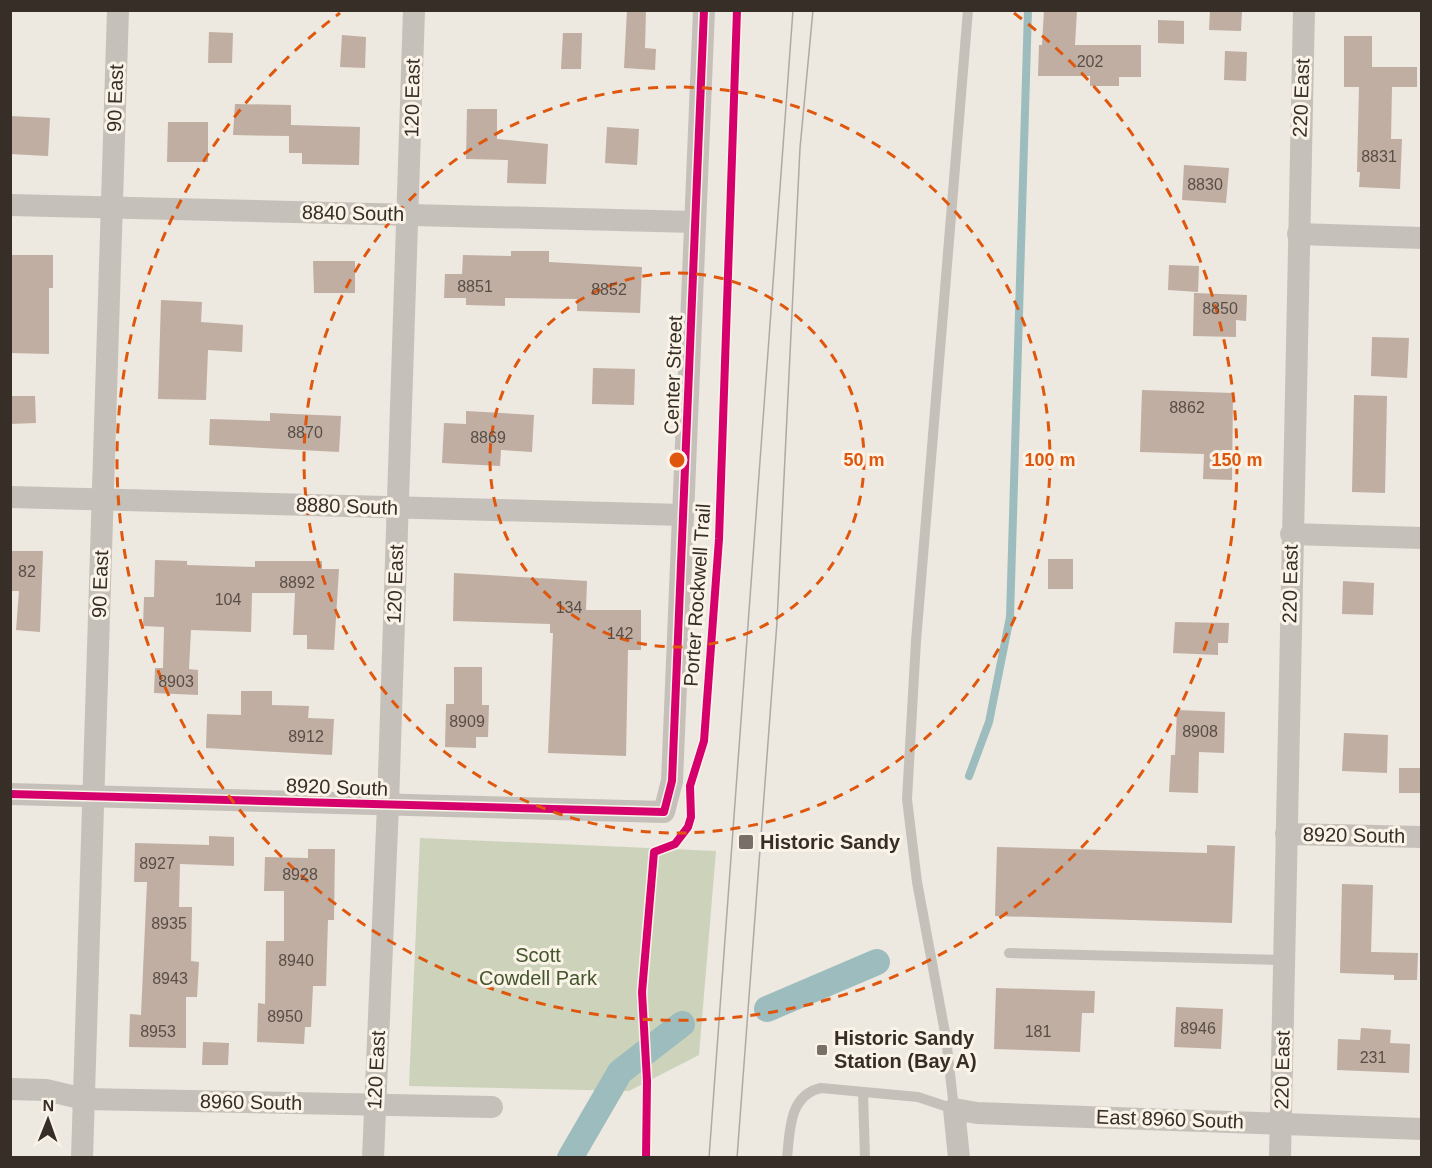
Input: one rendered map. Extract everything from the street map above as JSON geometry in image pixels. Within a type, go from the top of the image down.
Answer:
[{"type":"street","name":"90 East","points":[[82,1158],[118,10]]},
{"type":"street","name":"120 East","points":[[373,1158],[388,805],[414,10]]},
{"type":"street","name":"Center Street","points":[[664,812],[672,781],[704,10]]},
{"type":"street","name":"220 East","points":[[1280,1158],[1291,534],[1304,10]]},
{"type":"street","name":"8840 South","points":[[10,205],[695,222]]},
{"type":"street","points":[[1298,234],[1422,238]]},
{"type":"street","name":"8880 South","points":[[10,497],[683,515]]},
{"type":"street","points":[[1291,534],[1422,538]]},
{"type":"street","name":"8920 South","points":[[10,794],[664,812]]},
{"type":"street","name":"8920 South","points":[[1286,834],[1422,837]]},
{"type":"street","name":"8960 South","points":[[10,1089],[46,1090],[84,1099],[492,1107]]},
{"type":"street","name":"East 8960 South","points":[[954,1109],[977,1113],[1422,1129]]},
{"type":"street","points":[[954,1109],[959,1158]]},
{"type":"lane","points":[[787,1158],[793,1116],[799,1100],[808,1091],[821,1088],[918,1097],[954,1109],[946,1038],[917,882],[907,799],[918,618],[968,10]]},
{"type":"lane","points":[[1009,953],[1284,960]]},
{"type":"lane","points":[[863,1093],[865,1158]]},
{"type":"green space","name":"Scott Cowdell Park","points":[[420,838],[716,851],[699,1055],[629,1091],[409,1086]]},
{"type":"building","points":[[627,10],[646,10],[645,48],[656,49],[655,70],[624,68]]},
{"type":"building","points":[[1044,10],[1077,10],[1075,45],[1141,45],[1141,77],[1119,77],[1119,86],[1090,86],[1090,76],[1038,76],[1039,45],[1042,45]]},
{"type":"building","points":[[1210,10],[1242,10],[1241,31],[1209,30]]},
{"type":"building","points":[[1158,20],[1184,21],[1184,44],[1158,43]]},
{"type":"building","points":[[209,32],[233,33],[232,63],[208,63]]},
{"type":"building","points":[[563,33],[582,33],[581,69],[561,69]]},
{"type":"building","points":[[342,35],[366,37],[365,68],[340,67]]},
{"type":"building","points":[[1344,36],[1372,36],[1372,67],[1417,67],[1417,87],[1392,87],[1391,139],[1402,139],[1400,189],[1359,187],[1360,172],[1357,172],[1359,87],[1344,87]]},
{"type":"building","points":[[1225,51],[1247,52],[1246,81],[1224,80]]},
{"type":"building","points":[[235,104],[291,105],[291,125],[360,127],[359,165],[302,164],[302,153],[289,153],[289,136],[233,135]]},
{"type":"building","points":[[467,109],[497,109],[497,139],[548,144],[546,184],[507,183],[508,160],[466,159]]},
{"type":"building","points":[[10,116],[50,118],[48,156],[10,154]]},
{"type":"building","points":[[168,122],[208,122],[208,162],[167,162]]},
{"type":"building","points":[[607,127],[639,129],[637,165],[605,163]]},
{"type":"building","points":[[1184,165],[1229,168],[1226,203],[1182,200]]},
{"type":"building","points":[[511,251],[549,251],[549,262],[642,267],[640,313],[577,311],[577,299],[505,298],[505,306],[466,305],[466,298],[444,298],[445,274],[462,274],[463,255],[511,256]]},
{"type":"building","points":[[10,255],[53,255],[53,288],[49,288],[49,354],[10,353]]},
{"type":"building","points":[[313,261],[355,261],[355,293],[314,293]]},
{"type":"building","points":[[1169,265],[1199,266],[1198,292],[1168,290]]},
{"type":"building","points":[[1194,293],[1247,295],[1246,321],[1236,320],[1236,337],[1193,336]]},
{"type":"building","points":[[161,300],[202,302],[201,322],[243,325],[242,352],[208,350],[206,400],[158,399]]},
{"type":"building","points":[[1372,337],[1409,338],[1407,378],[1371,376]]},
{"type":"building","points":[[593,368],[635,369],[634,405],[592,404]]},
{"type":"building","points":[[1142,390],[1233,393],[1232,480],[1203,479],[1204,454],[1140,452]]},
{"type":"building","points":[[1354,395],[1387,396],[1385,493],[1352,492]]},
{"type":"building","points":[[10,396],[35,396],[36,423],[10,424]]},
{"type":"building","points":[[466,411],[534,415],[532,452],[501,450],[500,466],[442,463],[444,423],[466,424]]},
{"type":"building","points":[[270,413],[341,416],[339,452],[209,445],[210,419],[270,421]]},
{"type":"building","points":[[10,551],[43,551],[40,632],[16,630],[19,591],[10,591]]},
{"type":"building","points":[[1048,559],[1073,559],[1073,589],[1048,589]]},
{"type":"building","points":[[155,560],[187,561],[187,565],[255,567],[255,561],[322,561],[322,569],[339,569],[334,650],[307,649],[307,635],[293,635],[295,593],[252,593],[251,632],[191,630],[189,669],[198,670],[198,695],[154,693],[155,668],[163,668],[164,627],[143,626],[144,597],[154,597]]},
{"type":"building","points":[[454,573],[587,581],[586,610],[641,610],[641,650],[628,650],[626,756],[548,753],[553,633],[550,633],[550,624],[453,621]]},
{"type":"building","points":[[1343,581],[1374,583],[1373,615],[1342,614]]},
{"type":"building","points":[[1175,622],[1229,623],[1228,643],[1218,643],[1218,655],[1173,653]]},
{"type":"building","points":[[454,667],[482,667],[482,705],[489,705],[488,737],[476,737],[476,748],[445,747],[446,704],[454,704]]},
{"type":"building","points":[[241,691],[272,691],[272,705],[309,706],[308,718],[334,719],[332,755],[206,748],[207,714],[241,715]]},
{"type":"building","points":[[1177,710],[1225,712],[1224,753],[1199,752],[1198,793],[1169,792],[1171,755],[1175,755]]},
{"type":"building","points":[[1344,733],[1388,735],[1387,773],[1342,771]]},
{"type":"building","points":[[1399,768],[1422,768],[1422,793],[1399,793]]},
{"type":"building","points":[[209,836],[234,837],[234,866],[180,864],[179,907],[192,907],[191,961],[199,962],[197,997],[186,997],[186,1048],[129,1047],[130,1014],[141,1015],[147,882],[134,882],[135,843],[209,845]]},
{"type":"building","points":[[1207,845],[1235,846],[1232,923],[995,916],[997,847],[1207,853]]},
{"type":"building","points":[[308,849],[335,849],[334,920],[328,920],[326,986],[313,986],[311,1027],[305,1027],[304,1044],[257,1042],[258,1003],[265,1004],[266,941],[284,941],[284,891],[264,891],[265,857],[308,858]]},
{"type":"building","points":[[1342,884],[1373,885],[1371,952],[1418,953],[1417,980],[1394,980],[1394,975],[1340,973]]},
{"type":"building","points":[[996,988],[1095,991],[1094,1013],[1082,1013],[1080,1052],[994,1049]]},
{"type":"building","points":[[1176,1007],[1223,1009],[1221,1049],[1174,1047]]},
{"type":"building","points":[[1361,1028],[1391,1030],[1390,1043],[1410,1044],[1409,1073],[1337,1070],[1338,1039],[1360,1040]]},
{"type":"building","points":[[203,1042],[229,1043],[228,1065],[202,1065]]},
{"type":"waterway","points":[[969,776],[989,722],[1010,617],[1028,10]]},
{"type":"waterway","points":[[767,1009],[877,962]]},
{"type":"waterway","points":[[570,1158],[620,1072],[682,1024]]},
{"type":"tram line","points":[[709,1158],[793,10]]},
{"type":"tram line","points":[[737,1158],[777,622],[800,148],[813,10]]},
{"type":"cycle path","name":"Porter Rockwell Trail","points":[[10,794],[664,812],[672,781],[704,10]]},
{"type":"cycle path","name":"Porter Rockwell Trail","points":[[646,1158],[647,1081],[642,992],[654,852],[675,844],[688,827],[691,817],[690,786],[704,741],[719,539],[737,10]]},
{"type":"place","name":"Historic Sandy","points":[[746,842]]},
{"type":"place","name":"Historic Sandy Station (Bay A)","points":[[822,1050]]}]
